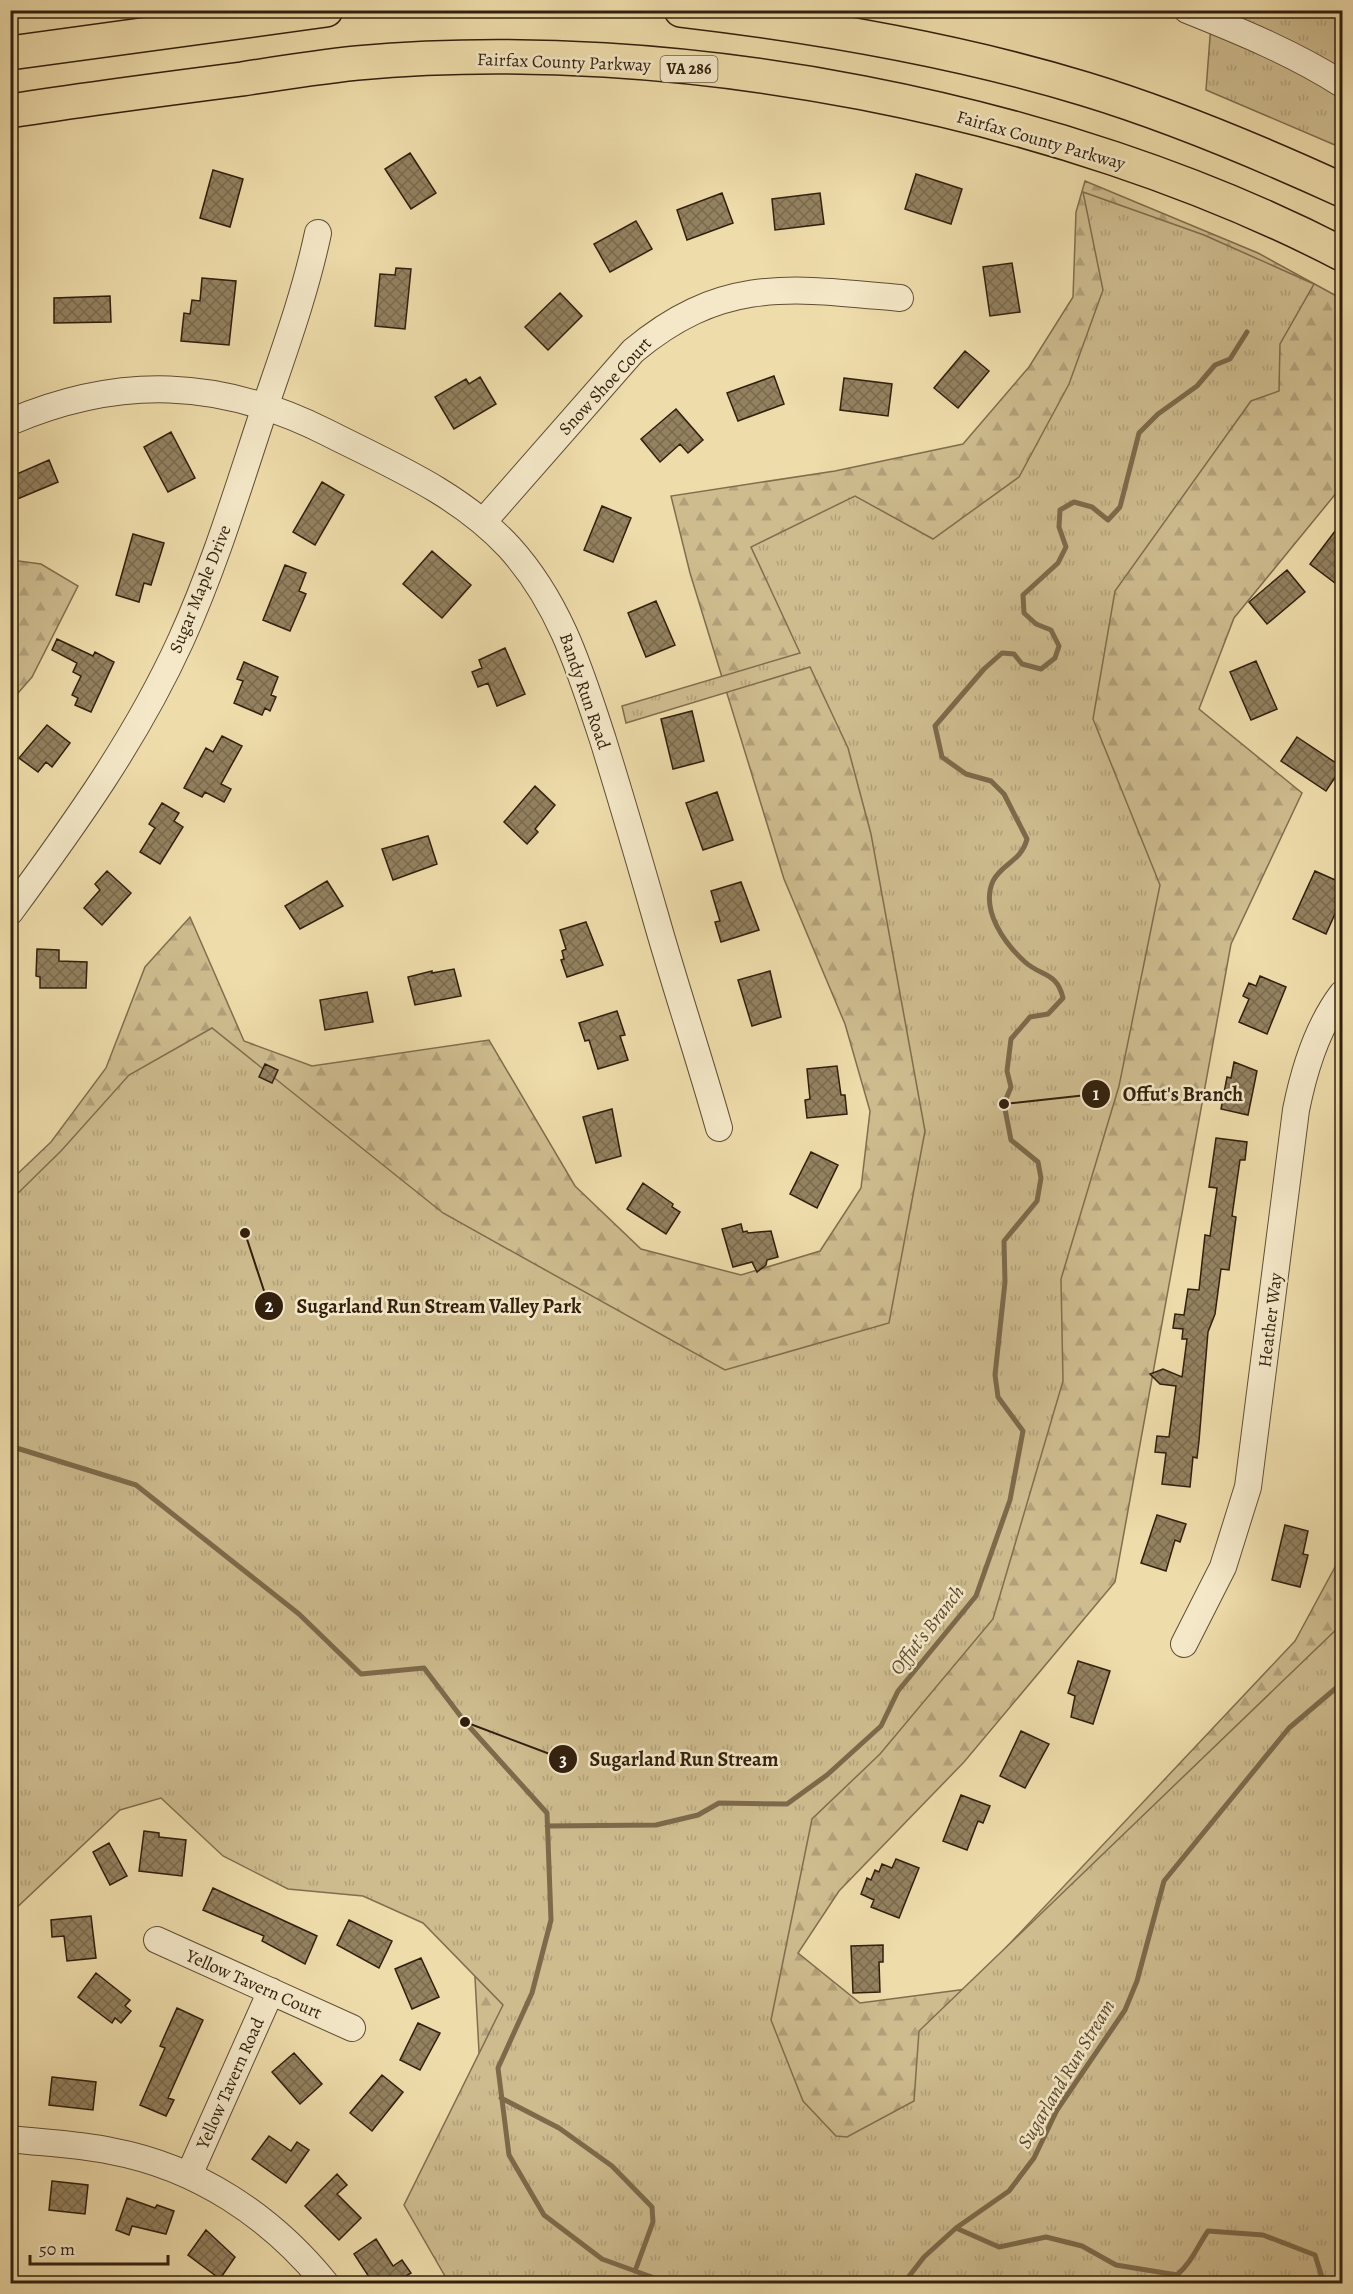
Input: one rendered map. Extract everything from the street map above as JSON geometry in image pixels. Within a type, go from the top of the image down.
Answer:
[{"type":"highway","points":[[10,53],[326,10]]},
{"type":"highway","points":[[681,10],[763,20],[879,39],[1085,89],[1166,116],[1342,190]]},
{"type":"highway","name":"Fairfax County Parkway","points":[[10,111],[358,63],[506,58],[602,61],[772,77],[866,93],[1030,133],[1126,164],[1225,201],[1342,254]]},
{"type":"street","points":[[1187,10],[1259,38],[1308,62],[1342,84]]},
{"type":"street","name":"Sugar Maple Drive","points":[[10,912],[77,822],[151,701],[210,573],[307,284],[318,233]]},
{"type":"street","name":"Snow Shoe Court","points":[[483,522],[633,351],[658,330],[684,314],[731,297],[772,290],[900,298]]},
{"type":"street","name":"Bandy Run Road","points":[[10,422],[77,398],[114,391],[152,388],[222,394],[265,406],[310,424],[428,483],[483,522],[509,548],[534,579],[557,615],[575,654],[632,830],[670,967],[719,1128]]},
{"type":"street","name":"Heather Way","points":[[1184,1644],[1222,1567],[1248,1487],[1296,1110],[1311,1052],[1334,1025],[1342,994]]},
{"type":"street","name":"Yellow Tavern Court","points":[[157,1940],[352,2028]]},
{"type":"street","name":"Yellow Tavern Road","points":[[189,2175],[271,1991]]},
{"type":"street","points":[[10,2139],[111,2151],[151,2161],[189,2175],[225,2194],[260,2217],[308,2262],[326,2283]]},
{"type":"green space","points":[[1212,11],[1342,11],[1342,148],[1206,90]]},
{"type":"green space","points":[[1085,181],[1258,253],[1342,299],[1342,486],[1234,618],[1199,709],[1302,793],[1231,944],[1115,1582],[964,1762],[839,1891],[798,1953],[860,2003],[967,1989],[1295,1641],[1342,1554],[1342,2283],[484,2144],[473,1941],[442,1863],[11,1741],[11,1180],[51,1142],[106,1068],[145,967],[190,917],[244,1041],[312,1066],[489,1040],[575,1186],[641,1249],[741,1275],[820,1251],[861,1188],[870,1111],[845,1024],[784,879],[690,573],[671,496],[835,471],[963,444],[1029,367],[1073,297],[1076,212]]},
{"type":"green space","points":[[1083,192],[1204,235],[1314,284],[1280,344],[1279,391],[1251,401],[1115,591],[1093,719],[1160,885],[1119,1086],[1061,1279],[1063,1381],[993,1619],[880,1754],[812,1819],[771,2020],[803,2101],[836,2136],[847,2137],[914,2101],[919,2031],[1342,1624],[1342,2283],[449,2283],[404,2205],[503,2005],[423,1923],[363,1896],[288,1889],[223,1856],[161,1798],[120,1810],[11,1913],[11,1200],[61,1151],[129,1075],[212,1028],[443,1213],[725,1370],[889,1323],[925,1131],[871,834],[848,748],[810,667],[626,723],[622,706],[800,653],[751,547],[855,496],[933,539],[1019,477],[1069,384],[1103,290]]},
{"type":"green space","points":[[11,560],[41,564],[78,586],[32,677],[11,701]]},
{"type":"building","points":[[410,153],[436,193],[411,209],[385,169]]},
{"type":"building","points":[[213,170],[243,179],[230,227],[200,218]]},
{"type":"building","points":[[916,174],[962,189],[951,224],[905,209]]},
{"type":"building","points":[[722,193],[733,223],[687,240],[677,210]]},
{"type":"building","points":[[820,193],[824,224],[775,230],[772,199]]},
{"type":"building","points":[[636,221],[652,249],[610,272],[594,244]]},
{"type":"building","points":[[1012,263],[1020,312],[990,316],[983,267]]},
{"type":"building","points":[[396,268],[411,269],[405,329],[375,326],[380,274],[395,275]]},
{"type":"building","points":[[202,278],[236,281],[229,345],[181,341],[184,313],[190,314],[192,300],[200,301]]},
{"type":"building","points":[[560,293],[582,316],[548,350],[525,327]]},
{"type":"building","points":[[110,296],[111,322],[54,323],[54,298]]},
{"type":"building","points":[[965,351],[989,371],[958,408],[934,388]]},
{"type":"building","points":[[774,376],[784,404],[738,421],[727,393]]},
{"type":"building","points":[[480,377],[496,404],[454,429],[435,397],[466,379],[469,384]]},
{"type":"building","points":[[844,378],[892,384],[888,416],[840,410]]},
{"type":"building","points":[[676,409],[703,440],[688,453],[680,444],[660,462],[641,439]]},
{"type":"building","points":[[171,432],[195,478],[168,492],[144,447]]},
{"type":"building","points":[[49,460],[58,482],[10,502],[10,477]]},
{"type":"building","points":[[322,482],[344,495],[315,545],[293,532]]},
{"type":"building","points":[[602,506],[631,518],[613,562],[584,550]]},
{"type":"building","points":[[1342,522],[1342,574],[1335,583],[1310,564]]},
{"type":"building","points":[[133,534],[164,543],[151,585],[144,583],[139,602],[116,595]]},
{"type":"building","points":[[432,551],[471,585],[442,618],[403,584]]},
{"type":"building","points":[[285,565],[306,573],[299,591],[306,594],[290,631],[263,620]]},
{"type":"building","points":[[1287,570],[1305,592],[1267,624],[1249,602]]},
{"type":"building","points":[[656,601],[675,645],[646,657],[628,613]]},
{"type":"building","points":[[57,639],[93,656],[95,652],[114,662],[91,712],[75,705],[78,698],[72,695],[81,676],[73,672],[77,663],[52,650]]},
{"type":"building","points":[[505,648],[525,694],[497,706],[488,683],[478,687],[472,672],[482,668],[479,660]]},
{"type":"building","points":[[1256,661],[1277,709],[1251,720],[1230,672]]},
{"type":"building","points":[[244,662],[278,677],[271,695],[276,697],[270,711],[265,708],[262,715],[234,703],[243,681],[237,679]]},
{"type":"building","points":[[692,711],[704,761],[673,769],[661,719]]},
{"type":"building","points":[[47,725],[70,743],[52,767],[46,762],[38,772],[19,758]]},
{"type":"building","points":[[222,736],[242,746],[221,784],[231,789],[224,802],[205,792],[202,797],[184,788],[206,748],[213,752]]},
{"type":"building","points":[[1297,737],[1342,767],[1326,791],[1281,761]]},
{"type":"building","points":[[535,786],[555,805],[535,829],[538,832],[527,844],[504,822]]},
{"type":"building","points":[[717,792],[733,840],[703,850],[686,803]]},
{"type":"building","points":[[162,803],[179,813],[174,821],[183,827],[160,864],[140,852],[155,828],[149,824]]},
{"type":"building","points":[[428,836],[437,864],[393,880],[382,849]]},
{"type":"building","points":[[107,871],[131,893],[102,925],[84,908],[100,890],[95,884]]},
{"type":"building","points":[[1315,871],[1342,883],[1342,898],[1326,934],[1293,919]]},
{"type":"building","points":[[327,881],[343,906],[300,929],[285,906]]},
{"type":"building","points":[[741,882],[759,930],[721,942],[715,922],[720,921],[711,891]]},
{"type":"building","points":[[586,922],[603,965],[567,977],[561,960],[564,959],[562,951],[566,949],[560,930]]},
{"type":"building","points":[[37,949],[59,950],[59,961],[87,962],[86,988],[40,988],[40,977],[36,976]]},
{"type":"building","points":[[454,969],[461,996],[415,1005],[408,977]]},
{"type":"building","points":[[770,971],[781,1017],[752,1026],[738,980]]},
{"type":"building","points":[[1260,976],[1286,987],[1267,1034],[1239,1022],[1249,999],[1243,996],[1249,983],[1256,986]]},
{"type":"building","points":[[367,992],[373,1022],[325,1030],[320,1000]]},
{"type":"building","points":[[617,1011],[625,1035],[620,1036],[628,1060],[598,1069],[589,1040],[585,1041],[579,1023]]},
{"type":"building","points":[[1234,1062],[1257,1071],[1248,1115],[1221,1109],[1227,1077],[1231,1078]]},
{"type":"building","points":[[265,1064],[278,1070],[272,1083],[259,1077]]},
{"type":"building","points":[[837,1066],[841,1095],[845,1095],[847,1114],[807,1118],[805,1100],[810,1099],[807,1069]]},
{"type":"building","points":[[612,1109],[621,1156],[596,1163],[583,1117]]},
{"type":"building","points":[[1216,1138],[1247,1142],[1245,1160],[1240,1160],[1232,1216],[1236,1217],[1229,1270],[1221,1269],[1215,1314],[1208,1332],[1199,1441],[1197,1458],[1193,1457],[1190,1487],[1162,1484],[1166,1453],[1155,1452],[1157,1436],[1169,1437],[1176,1386],[1160,1384],[1150,1374],[1163,1369],[1182,1377],[1187,1339],[1182,1339],[1183,1329],[1173,1328],[1175,1314],[1184,1315],[1188,1289],[1199,1290],[1205,1235],[1210,1236],[1217,1188],[1209,1187]]},
{"type":"building","points":[[811,1152],[838,1165],[817,1208],[790,1194]]},
{"type":"building","points":[[643,1183],[673,1204],[672,1207],[680,1212],[666,1234],[627,1209]]},
{"type":"building","points":[[741,1224],[743,1232],[771,1231],[778,1257],[767,1260],[766,1265],[757,1272],[752,1262],[733,1267],[722,1229]]},
{"type":"building","points":[[1157,1515],[1186,1524],[1180,1542],[1175,1540],[1166,1571],[1141,1563]]},
{"type":"building","points":[[1285,1525],[1308,1531],[1303,1554],[1308,1555],[1300,1587],[1272,1580]]},
{"type":"building","points":[[1078,1661],[1110,1671],[1093,1724],[1071,1717],[1075,1696],[1068,1693]]},
{"type":"building","points":[[1021,1731],[1049,1744],[1025,1788],[1000,1776]]},
{"type":"building","points":[[961,1795],[990,1806],[983,1823],[978,1821],[967,1850],[943,1841]]},
{"type":"building","points":[[144,1831],[159,1833],[159,1837],[186,1840],[182,1876],[139,1871]]},
{"type":"building","points":[[109,1843],[127,1876],[110,1885],[93,1852]]},
{"type":"building","points":[[896,1859],[919,1868],[899,1918],[871,1907],[874,1900],[861,1894],[867,1878],[871,1880],[875,1870],[879,1872],[882,1864],[892,1868]]},
{"type":"building","points":[[213,1888],[317,1936],[305,1964],[262,1941],[264,1936],[203,1910]]},
{"type":"building","points":[[91,1916],[96,1958],[67,1961],[64,1936],[52,1937],[51,1920]]},
{"type":"building","points":[[349,1920],[392,1941],[379,1968],[337,1945]]},
{"type":"building","points":[[883,1945],[883,1962],[879,1962],[880,1992],[853,1993],[851,1946]]},
{"type":"building","points":[[421,1958],[439,1997],[412,2009],[395,1969]]},
{"type":"building","points":[[96,1973],[130,2000],[125,2006],[131,2011],[121,2023],[115,2018],[112,2023],[78,1997]]},
{"type":"building","points":[[177,2008],[203,2020],[168,2098],[174,2100],[166,2116],[140,2105],[165,2048],[160,2046]]},
{"type":"building","points":[[418,2023],[440,2033],[420,2070],[400,2060]]},
{"type":"building","points":[[294,2053],[322,2084],[300,2104],[272,2072]]},
{"type":"building","points":[[382,2075],[403,2092],[372,2131],[350,2113]]},
{"type":"building","points":[[52,2077],[96,2082],[93,2110],[49,2105]]},
{"type":"building","points":[[269,2136],[291,2151],[297,2142],[309,2150],[286,2183],[252,2159]]},
{"type":"building","points":[[337,2174],[347,2185],[337,2194],[361,2218],[339,2240],[305,2206]]},
{"type":"building","points":[[52,2181],[88,2185],[85,2214],[49,2210]]},
{"type":"building","points":[[127,2198],[155,2208],[157,2205],[174,2211],[166,2234],[132,2226],[129,2235],[116,2230]]},
{"type":"building","points":[[206,2230],[235,2257],[220,2279],[188,2255]]},
{"type":"building","points":[[376,2239],[393,2266],[402,2260],[411,2273],[395,2283],[373,2283],[354,2254]]},
{"type":"waterway","name":"Offut's Branch","points":[[547,1826],[656,1825],[698,1815],[719,1803],[787,1804],[827,1775],[881,1726],[898,1691],[976,1596],[1010,1500],[1023,1431],[998,1397],[995,1375],[1005,1282],[1004,1241],[1037,1201],[1041,1178],[1038,1162],[1011,1140],[1004,1104],[1011,1087],[1007,1071],[1011,1039],[1030,1017],[1048,1014],[1063,998],[1053,979],[1031,967],[1010,946],[992,915],[990,892],[993,881],[1001,870],[1016,858],[1027,839],[1004,794],[991,781],[966,774],[942,757],[935,726],[984,669],[1002,653],[1014,654],[1022,664],[1041,669],[1055,658],[1059,646],[1051,630],[1036,624],[1024,613],[1023,595],[1058,563],[1066,547],[1059,527],[1060,510],[1074,502],[1092,507],[1108,520],[1120,507],[1139,433],[1158,414],[1197,386],[1215,365],[1230,359],[1247,332]]},
{"type":"waterway","name":"Sugarland Run Stream","points":[[10,1446],[136,1485],[299,1614],[361,1674],[424,1668],[465,1722],[547,1813],[551,1920],[532,1993],[498,2068],[509,2155],[544,2215],[602,2259],[671,2284]]},
{"type":"waterway","name":"Sugarland Run Stream","points":[[903,2284],[924,2257],[956,2228],[1009,2191],[1034,2158],[1057,2110],[1125,2010],[1137,1981],[1164,1881],[1289,1728],[1342,1683]]},
{"type":"waterway","points":[[501,2098],[559,2128],[612,2166],[652,2207],[653,2222],[635,2271]]},
{"type":"waterway","points":[[956,2228],[999,2247],[1046,2237],[1082,2246],[1116,2265],[1177,2275],[1190,2260],[1208,2231],[1263,2235],[1315,2255],[1324,2284]]},
{"type":"place","name":"Offut's Branch","points":[[1004,1104]]},
{"type":"place","name":"Sugarland Run Stream Valley Park","points":[[245,1233]]},
{"type":"place","name":"Sugarland Run Stream","points":[[465,1722]]}]
